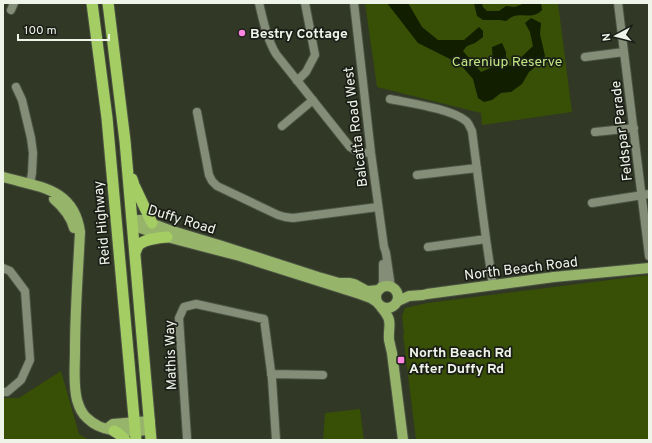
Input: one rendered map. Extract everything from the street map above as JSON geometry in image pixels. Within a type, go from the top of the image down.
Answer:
[{"type":"highway","name":"Reid Highway","points":[[92,3],[107,118],[136,431]]},
{"type":"highway","points":[[108,3],[125,141],[150,430]]},
{"type":"highway","points":[[125,141],[134,185],[152,223]]},
{"type":"highway","points":[[115,199],[121,213],[132,222]]},
{"type":"highway","points":[[118,239],[124,225],[128,222],[132,222]]},
{"type":"highway","points":[[135,252],[137,246],[141,243],[151,239],[167,237]]},
{"type":"highway","points":[[111,430],[119,434],[125,440]]},
{"type":"main road","points":[[3,177],[46,188],[61,196],[69,203],[75,212],[80,232],[75,302],[75,368],[76,392],[82,412],[87,418],[98,426],[111,430],[150,430]]},
{"type":"main road","name":"Duffy Road","points":[[132,222],[142,220],[318,277],[339,283],[354,284],[369,291],[390,294]]},
{"type":"main road","name":"Duffy Road","points":[[132,222],[140,228],[167,237],[261,263],[360,294],[371,298],[379,305]]},
{"type":"main road","name":"North Beach Road","points":[[390,294],[423,296],[492,282],[649,261]]},
{"type":"main road","name":"North Beach Road","points":[[492,282],[554,278],[649,268]]},
{"type":"main road","points":[[379,305],[387,308],[390,294]]},
{"type":"main road","points":[[390,294],[376,296],[379,305],[390,320],[390,340],[403,440]]},
{"type":"main road","points":[[390,294],[409,440]]},
{"type":"street","points":[[258,3],[272,46],[297,81],[350,148],[357,152],[371,153]]},
{"type":"street","points":[[297,81],[306,72],[315,55],[305,3]]},
{"type":"street","name":"Balcatta Road West","points":[[354,3],[371,153],[384,247],[382,254],[383,282],[390,294]]},
{"type":"street","name":"Feldspar Parade","points":[[618,3],[634,128],[645,195],[649,256]]},
{"type":"street","points":[[586,57],[624,52]]},
{"type":"street","points":[[16,87],[22,100],[32,146],[33,153],[30,184]]},
{"type":"street","points":[[390,99],[458,115],[467,122],[472,131],[492,282]]},
{"type":"street","points":[[282,126],[313,100]]},
{"type":"street","points":[[197,112],[209,175],[217,186],[285,217],[293,218],[378,207]]},
{"type":"street","points":[[595,132],[634,128]]},
{"type":"street","points":[[417,175],[477,168]]},
{"type":"street","points":[[592,203],[645,195]]},
{"type":"street","points":[[428,247],[486,239]]},
{"type":"street","points":[[3,392],[8,392],[21,380],[30,360],[25,291],[6,269]]},
{"type":"street","name":"Mathis Way","points":[[187,438],[179,318],[184,308],[196,304],[264,319],[271,374],[276,440]]},
{"type":"street","points":[[271,374],[323,375]]},
{"type":"green space","name":"Careniup Reserve","points":[[365,3],[558,3],[572,112],[482,125],[481,113],[377,87]]},
{"type":"green space","points":[[649,275],[649,440],[416,440],[403,335],[402,316],[405,308],[427,303]]},
{"type":"green space","points":[[61,371],[79,434],[89,440],[3,440],[3,398],[19,398]]},
{"type":"green space","points":[[360,409],[364,440],[323,440],[325,413]]},
{"type":"shaded area","points":[[387,3],[408,3],[422,27],[438,40],[464,40],[479,27],[483,31],[483,37],[475,43],[467,46],[463,51],[481,72],[493,67],[492,47],[502,43],[506,52],[506,65],[512,66],[533,46],[530,32],[525,23],[531,18],[541,23],[540,34],[545,56],[540,63],[529,72],[522,84],[511,92],[501,93],[492,100],[484,102],[478,98],[473,79],[460,64],[418,43]]},
{"type":"shaded area","points":[[474,3],[482,3],[483,7],[487,11],[499,11],[506,6],[515,7],[525,3],[541,3],[542,10],[534,15],[516,16],[506,21],[483,20],[477,16]]},
{"type":"place","name":"Bestry Cottage","points":[[242,33]]},
{"type":"place","name":"North Beach Rd After Duffy Rd","points":[[401,360]]}]
